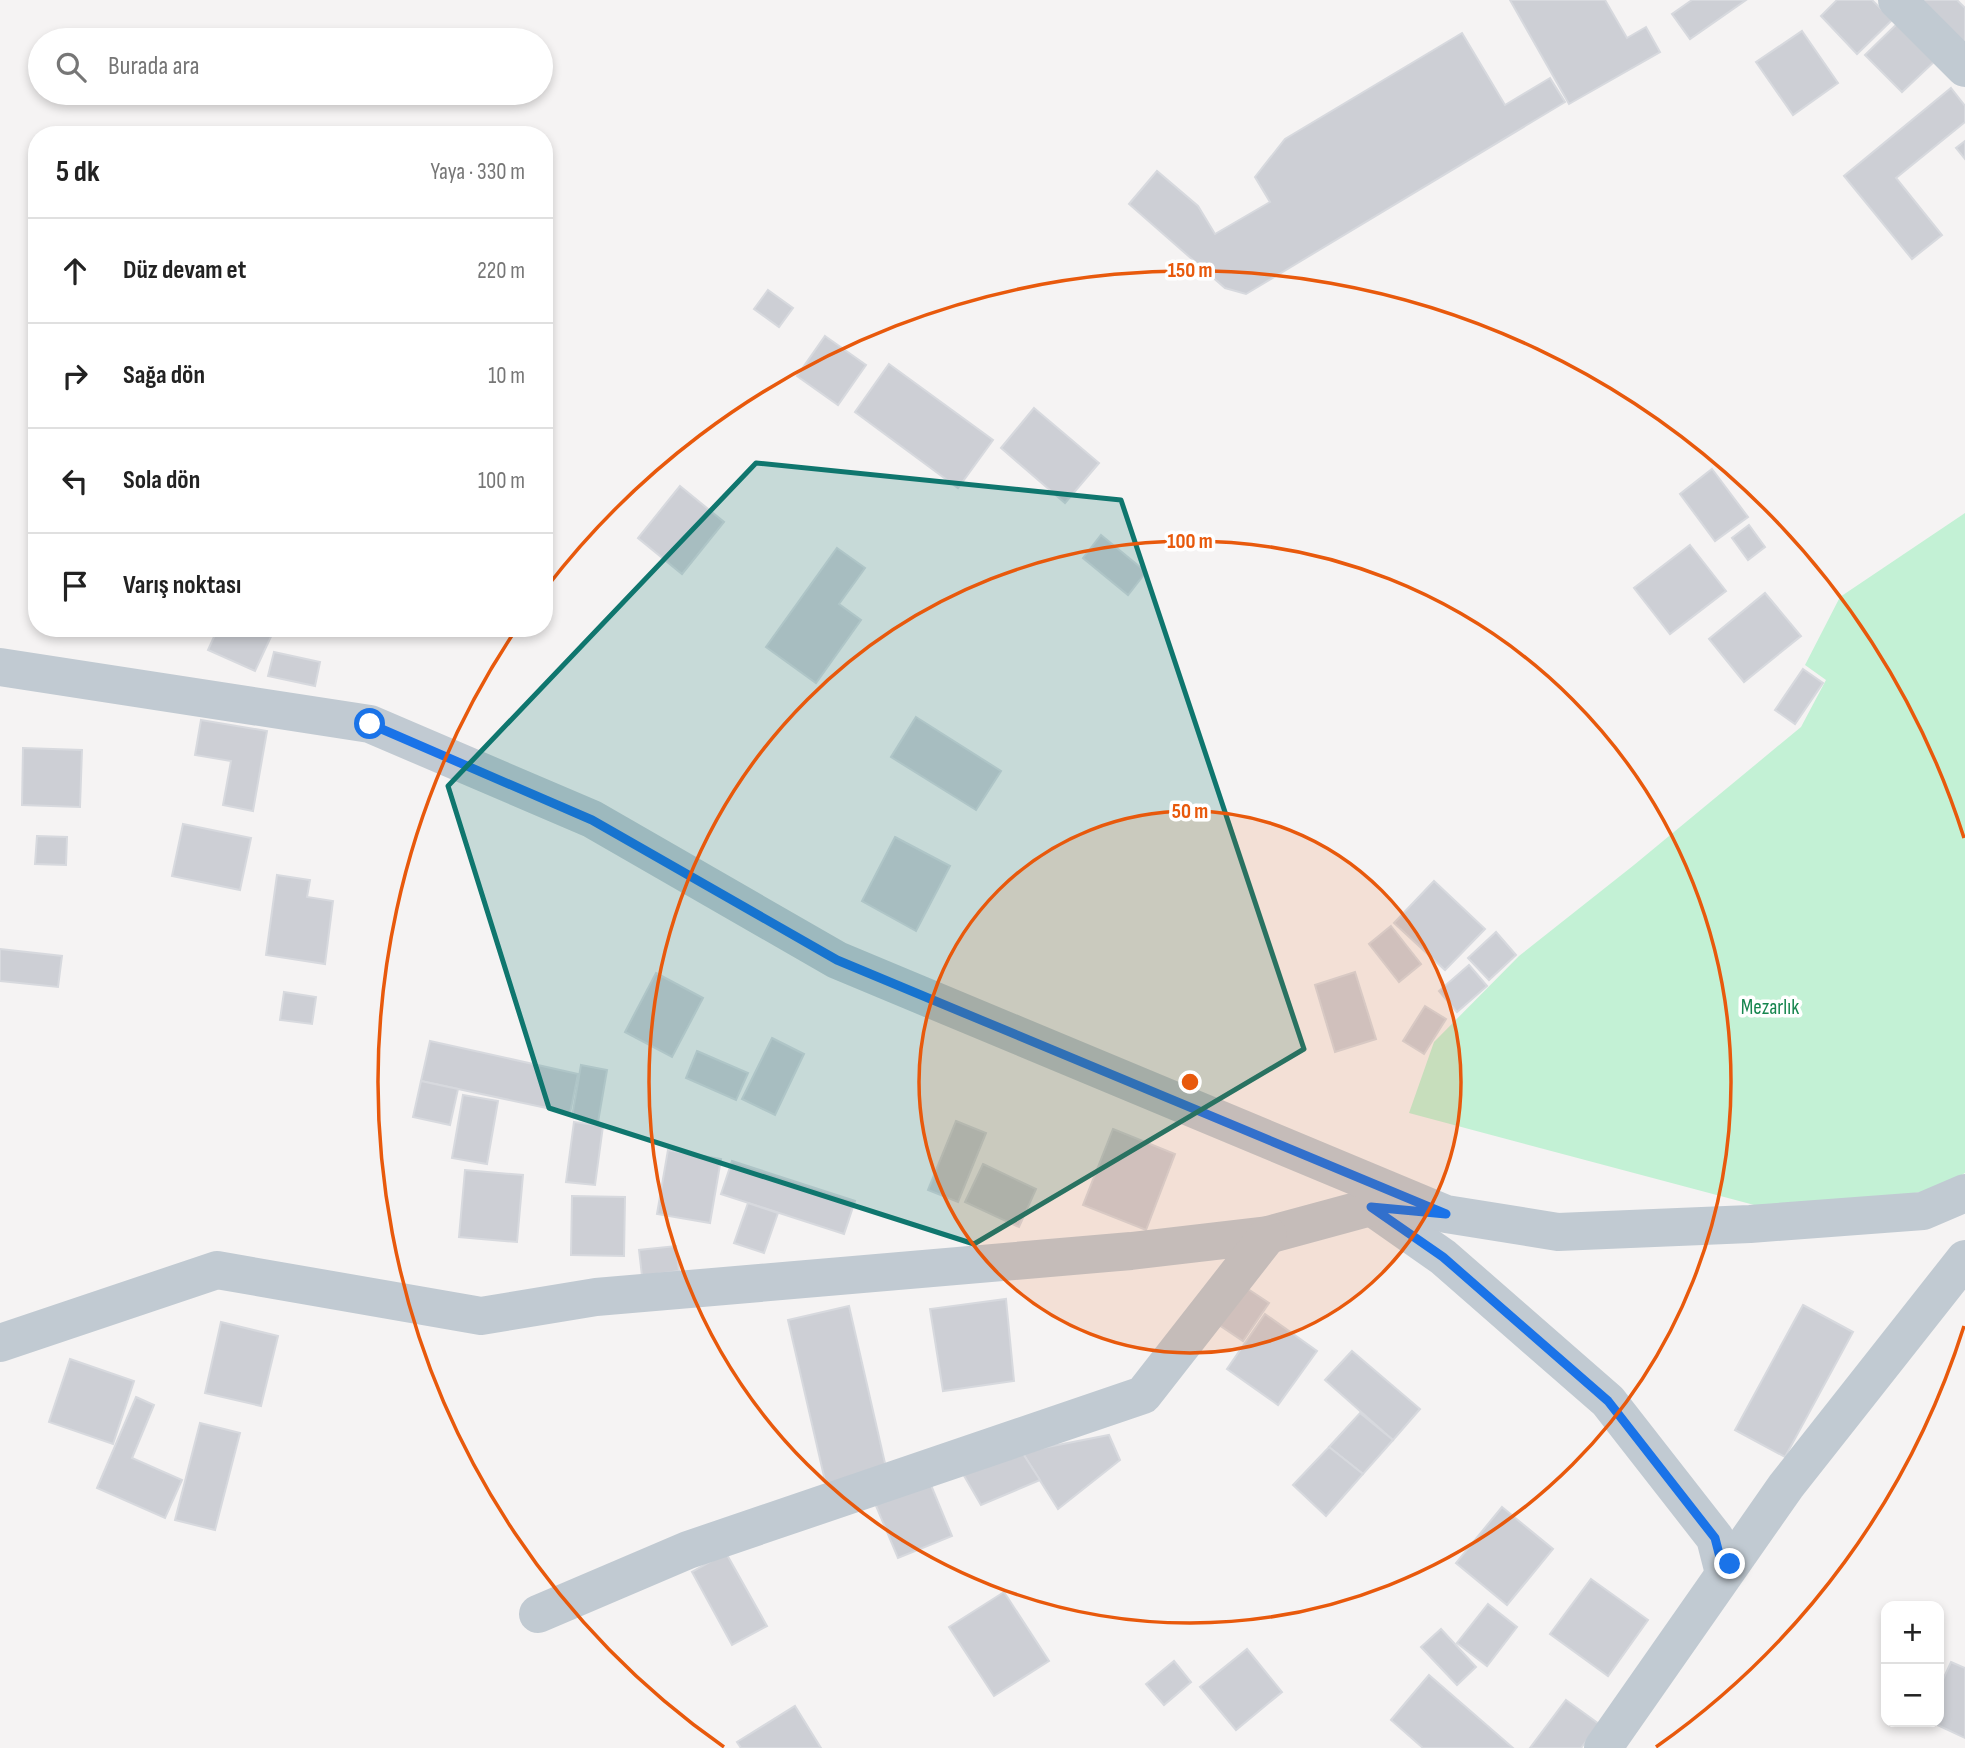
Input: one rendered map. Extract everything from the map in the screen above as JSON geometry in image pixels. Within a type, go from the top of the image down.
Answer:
[{"type":"street","points":[[1897,0],[1965,68]]},
{"type":"street","points":[[0,667],[370,724],[592,820],[837,960],[1446,1214]]},
{"type":"street","points":[[0,1343],[216,1270],[481,1316],[596,1297],[1131,1251],[1268,1235],[1371,1207],[1446,1214],[1558,1232],[1750,1224],[1923,1211],[1965,1193]]},
{"type":"street","points":[[1371,1207],[1443,1257],[1608,1401],[1715,1538],[1724,1573]]},
{"type":"street","points":[[538,1614],[688,1550],[1143,1395],[1268,1235]]},
{"type":"street","points":[[1602,1748],[1786,1486],[1965,1259]]},
{"type":"highlighted area","points":[[756,463],[1121,500],[1304,1049],[974,1244],[549,1108],[448,786]]},
{"type":"green space","name":"Mezarlık","points":[[1965,513],[1965,1173],[1938,1189],[1815,1210],[1758,1206],[1409,1113],[1434,1042],[1519,956],[1801,727],[1826,680],[1805,665],[1840,597]]},
{"type":"building","points":[[1510,0],[1605,0],[1627,38],[1646,27],[1660,52],[1569,104]]},
{"type":"building","points":[[1692,0],[1746,0],[1690,39],[1672,14]]},
{"type":"building","points":[[1837,0],[1872,0],[1892,20],[1857,54],[1821,16]]},
{"type":"building","points":[[1916,0],[1957,0],[1965,8],[1965,46]]},
{"type":"building","points":[[1900,21],[1937,59],[1902,92],[1865,55]]},
{"type":"building","points":[[1802,31],[1838,83],[1793,115],[1756,62]]},
{"type":"building","points":[[1462,33],[1505,105],[1550,78],[1565,102],[1246,294],[1225,288],[1129,204],[1157,171],[1198,206],[1215,234],[1270,202],[1255,177],[1285,139]]},
{"type":"building","points":[[1951,88],[1965,106],[1965,122],[1896,178],[1942,235],[1912,259],[1844,176]]},
{"type":"building","points":[[1965,141],[1965,159],[1956,148]]},
{"type":"building","points":[[768,290],[793,308],[779,327],[754,309]]},
{"type":"building","points":[[825,336],[866,365],[838,405],[797,376]]},
{"type":"building","points":[[889,364],[993,440],[958,488],[855,412]]},
{"type":"building","points":[[1034,408],[1099,463],[1065,503],[1001,448]]},
{"type":"building","points":[[1712,469],[1748,517],[1715,541],[1680,494]]},
{"type":"building","points":[[680,486],[724,522],[682,574],[638,538]]},
{"type":"building","points":[[1749,525],[1765,547],[1748,560],[1732,538]]},
{"type":"building","points":[[1101,535],[1146,572],[1128,595],[1083,558]]},
{"type":"building","points":[[1690,545],[1726,591],[1670,634],[1634,588]]},
{"type":"building","points":[[837,548],[865,568],[839,604],[861,620],[816,683],[766,647]]},
{"type":"building","points":[[1765,593],[1801,636],[1744,682],[1709,639]]},
{"type":"building","points":[[214,637],[271,637],[255,671],[208,650]]},
{"type":"building","points":[[274,652],[320,662],[315,686],[268,676]]},
{"type":"building","points":[[1803,669],[1823,683],[1795,724],[1775,710]]},
{"type":"building","points":[[916,717],[1001,771],[976,810],[891,757]]},
{"type":"building","points":[[201,720],[267,731],[253,811],[223,805],[231,761],[195,755]]},
{"type":"building","points":[[23,748],[82,750],[80,807],[22,805]]},
{"type":"building","points":[[183,824],[251,838],[240,890],[172,876]]},
{"type":"building","points":[[37,836],[67,837],[66,865],[35,864]]},
{"type":"building","points":[[895,837],[950,866],[916,931],[862,901]]},
{"type":"building","points":[[277,875],[310,880],[307,897],[333,901],[325,964],[266,955]]},
{"type":"building","points":[[1434,881],[1485,929],[1445,970],[1394,923]]},
{"type":"building","points":[[1391,926],[1421,964],[1399,982],[1369,944]]},
{"type":"building","points":[[1496,932],[1516,955],[1489,980],[1468,958]]},
{"type":"building","points":[[0,949],[62,956],[58,987],[0,981]]},
{"type":"building","points":[[1469,965],[1487,986],[1457,1012],[1439,991]]},
{"type":"building","points":[[1355,972],[1376,1039],[1335,1052],[1315,985]]},
{"type":"building","points":[[656,973],[703,998],[672,1057],[625,1032]]},
{"type":"building","points":[[284,992],[316,997],[312,1024],[280,1020]]},
{"type":"building","points":[[1425,1006],[1446,1019],[1424,1054],[1403,1041]]},
{"type":"building","points":[[772,1038],[804,1054],[775,1115],[742,1099]]},
{"type":"building","points":[[430,1041],[578,1074],[570,1113],[421,1081]]},
{"type":"building","points":[[697,1051],[748,1073],[736,1100],[686,1078]]},
{"type":"building","points":[[581,1065],[607,1070],[598,1122],[572,1117]]},
{"type":"building","points":[[421,1081],[458,1089],[450,1125],[413,1117]]},
{"type":"building","points":[[463,1095],[498,1101],[487,1164],[452,1158]]},
{"type":"building","points":[[956,1121],[986,1133],[958,1202],[928,1190]]},
{"type":"building","points":[[574,1122],[603,1126],[595,1185],[566,1182]]},
{"type":"building","points":[[1113,1129],[1175,1154],[1146,1230],[1083,1205]]},
{"type":"building","points":[[668,1150],[721,1159],[710,1223],[657,1214]]},
{"type":"building","points":[[732,1161],[855,1201],[844,1234],[721,1194]]},
{"type":"building","points":[[983,1164],[1036,1189],[1019,1227],[965,1202]]},
{"type":"building","points":[[465,1170],[523,1175],[517,1242],[459,1237]]},
{"type":"building","points":[[572,1196],[625,1197],[624,1256],[571,1255]]},
{"type":"building","points":[[748,1203],[778,1213],[764,1253],[734,1243]]},
{"type":"building","points":[[676,1246],[679,1271],[642,1276],[639,1250]]},
{"type":"building","points":[[1239,1283],[1269,1303],[1243,1341],[1213,1321]]},
{"type":"building","points":[[1006,1299],[1014,1381],[943,1391],[930,1309]]},
{"type":"building","points":[[1803,1305],[1853,1332],[1785,1457],[1735,1430]]},
{"type":"building","points":[[849,1306],[887,1472],[826,1485],[788,1320]]},
{"type":"building","points":[[1265,1314],[1317,1351],[1278,1405],[1227,1369]]},
{"type":"building","points":[[221,1322],[278,1336],[261,1406],[205,1393]]},
{"type":"building","points":[[1352,1351],[1420,1409],[1393,1440],[1325,1380]]},
{"type":"building","points":[[70,1359],[134,1381],[113,1444],[49,1422]]},
{"type":"building","points":[[136,1397],[154,1405],[132,1458],[182,1480],[165,1518],[97,1488]]},
{"type":"building","points":[[1360,1413],[1393,1440],[1363,1474],[1329,1447]]},
{"type":"building","points":[[200,1423],[240,1433],[215,1530],[175,1520]]},
{"type":"building","points":[[1109,1435],[1120,1460],[1058,1509],[1022,1452]]},
{"type":"building","points":[[1329,1447],[1363,1474],[1326,1516],[1293,1485]]},
{"type":"building","points":[[1022,1452],[1040,1480],[981,1505],[963,1474]]},
{"type":"building","points":[[928,1478],[952,1536],[898,1558],[874,1501]]},
{"type":"building","points":[[1502,1507],[1553,1549],[1507,1605],[1456,1563]]},
{"type":"building","points":[[726,1553],[767,1626],[732,1645],[692,1572]]},
{"type":"building","points":[[1591,1579],[1648,1620],[1608,1676],[1550,1634]]},
{"type":"building","points":[[1004,1592],[1049,1661],[994,1696],[949,1627]]},
{"type":"building","points":[[1488,1604],[1517,1627],[1487,1666],[1457,1643]]},
{"type":"building","points":[[1441,1629],[1476,1667],[1457,1685],[1421,1647]]},
{"type":"building","points":[[1247,1649],[1282,1692],[1236,1730],[1200,1687]]},
{"type":"building","points":[[1174,1661],[1191,1682],[1164,1705],[1146,1684]]},
{"type":"building","points":[[1951,1662],[1965,1668],[1965,1738],[1942,1727],[1944,1727],[1944,1677]]},
{"type":"building","points":[[1429,1675],[1513,1748],[1423,1748],[1391,1720]]},
{"type":"building","points":[[1566,1700],[1599,1724],[1581,1748],[1530,1748]]},
{"type":"building","points":[[795,1706],[821,1748],[741,1748],[737,1742]]},
{"type":"route","points":[[370,724],[592,820],[837,960],[1446,1214],[1371,1207],[1443,1257],[1608,1401],[1715,1538],[1724,1573],[1730,1564]]}]
